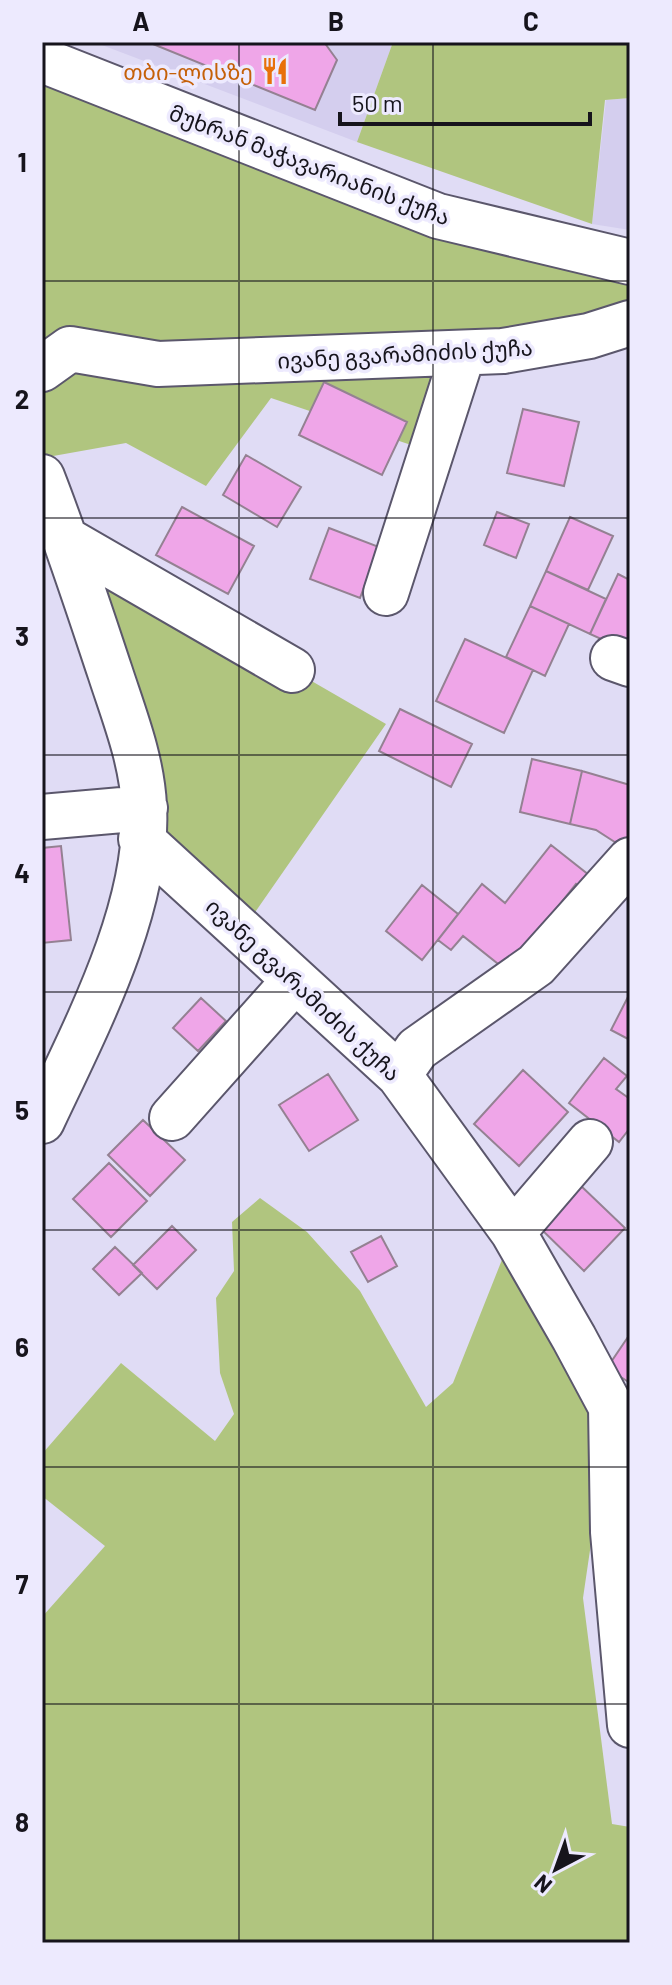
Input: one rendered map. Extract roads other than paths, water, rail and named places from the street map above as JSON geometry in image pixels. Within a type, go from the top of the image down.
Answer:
[{"type":"street","name":"მუხრან მაჭავარიანის ქუჩა","points":[[42,60],[438,216],[630,262]]},
{"type":"street","name":"ივანე გვარამიძის ქუჩა","points":[[42,369],[70,349],[158,364],[463,353],[542,346],[630,323]]},
{"type":"street","points":[[386,593],[463,353]]},
{"type":"street","points":[[42,477],[67,540],[135,750],[143,824],[137,884],[103,989],[42,1121]]},
{"type":"street","points":[[67,540],[292,670]]},
{"type":"street","points":[[42,817],[143,824]]},
{"type":"street","name":"ივანე გვარამიძის ქუჩა","points":[[143,824],[295,980],[399,1075],[513,1232],[621,1412],[613,1532],[630,1725]]},
{"type":"street","points":[[399,1075],[417,1049],[536,965],[630,860]]},
{"type":"street","points":[[172,1118],[295,980]]},
{"type":"street","points":[[513,1232],[590,1142]]},
{"type":"place","name":"თბი-ლისზე","points":[[275,71]]}]
